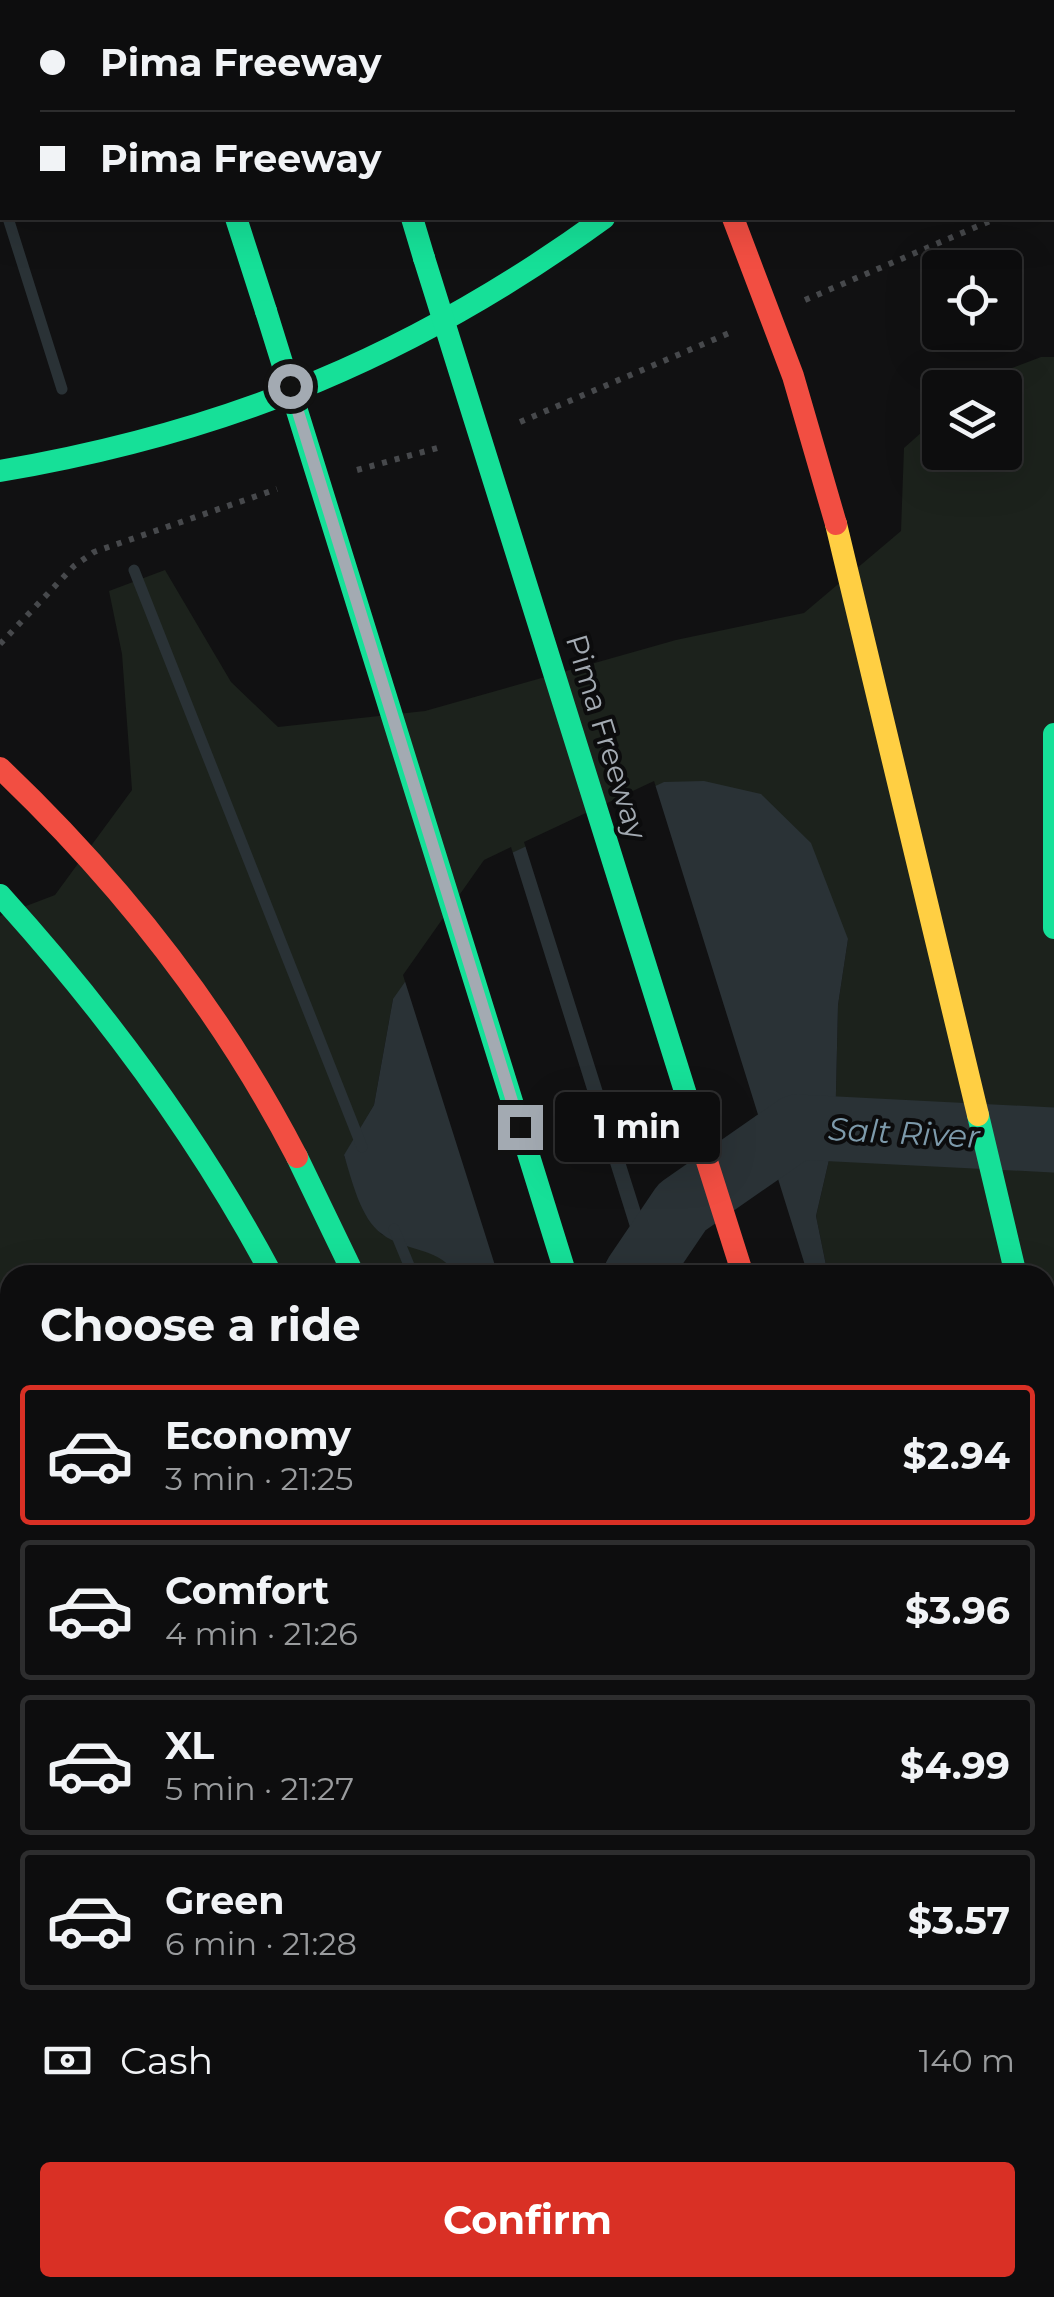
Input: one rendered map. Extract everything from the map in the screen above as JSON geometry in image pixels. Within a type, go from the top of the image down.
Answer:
[{"type":"highway","points":[[237,220],[563,1265]]},
{"type":"highway","name":"Pima Freeway","points":[[413,220],[740,1265]]},
{"type":"highway","points":[[0,471],[151,442],[295,396],[468,311],[601,220]]},
{"type":"highway","points":[[734,220],[778,332],[823,474],[1014,1265]]},
{"type":"highway","points":[[1054,734],[1050,823],[1054,928]]},
{"type":"highway","points":[[0,768],[105,875],[197,992],[272,1109],[349,1265]]},
{"type":"highway","points":[[0,895],[81,986],[168,1101],[267,1265]]},
{"type":"path","points":[[803,301],[992,220]]},
{"type":"path","points":[[511,425],[750,324]]},
{"type":"path","points":[[344,472],[445,446]]},
{"type":"path","points":[[0,644],[74,566],[94,552],[293,484]]},
{"type":"shaded area","points":[[1041,357],[1054,357],[1054,1265],[826,1265],[816,1216],[835,1134],[838,1005],[848,939],[393,999],[374,1105],[344,1156],[381,1234],[446,1259],[450,1265],[0,1265],[0,916],[55,895],[132,790],[122,654],[109,591],[165,570],[231,682],[278,727],[425,711],[676,640],[804,613],[901,531],[904,448],[922,432],[922,470],[1022,470],[1022,370],[1007,370]]},
{"type":"shaded area","points":[[704,781],[761,794],[811,843],[848,939],[838,1005],[835,1134],[816,1216],[826,1265],[448,1265],[432,1254],[382,1234],[362,1209],[344,1155],[374,1105],[393,999],[488,864],[664,782]]},
{"type":"pier","points":[[654,781],[805,1265],[658,1265],[524,842]]},
{"type":"pier","points":[[511,847],[642,1265],[495,1265],[403,975],[484,860]]},
{"type":"waterway","points":[[9,220],[62,389]]},
{"type":"waterway","points":[[134,570],[362,1147]]},
{"type":"waterway","name":"Salt River","points":[[643,1265],[682,1207],[797,1127],[1054,1140]]},
{"type":"waterway","points":[[394,1229],[409,1265]]},
{"type":"traffic: fast","points":[[237,220],[266,311]]},
{"type":"traffic: fast","points":[[413,220],[424,258]]},
{"type":"traffic: fast","points":[[0,471],[165,434],[317,381],[462,310],[601,220]]},
{"type":"traffic: fast","points":[[424,258],[705,1155]]},
{"type":"traffic: fast","points":[[266,311],[563,1265]]},
{"type":"traffic: fast","points":[[1054,734],[1054,928]]},
{"type":"traffic: fast","points":[[0,895],[77,984],[148,1077],[213,1173],[266,1265]]},
{"type":"traffic: fast","points":[[978,1115],[1014,1265]]},
{"type":"traffic: fast","points":[[297,1157],[349,1265]]},
{"type":"traffic: slow","points":[[836,524],[978,1115]]},
{"type":"traffic: jam","points":[[734,220],[793,376],[836,524]]},
{"type":"traffic: jam","points":[[0,768],[86,856],[165,950],[235,1050],[297,1157]]},
{"type":"traffic: jam","points":[[705,1155],[740,1265]]},
{"type":"route","points":[[290,386],[520,1127]]}]
